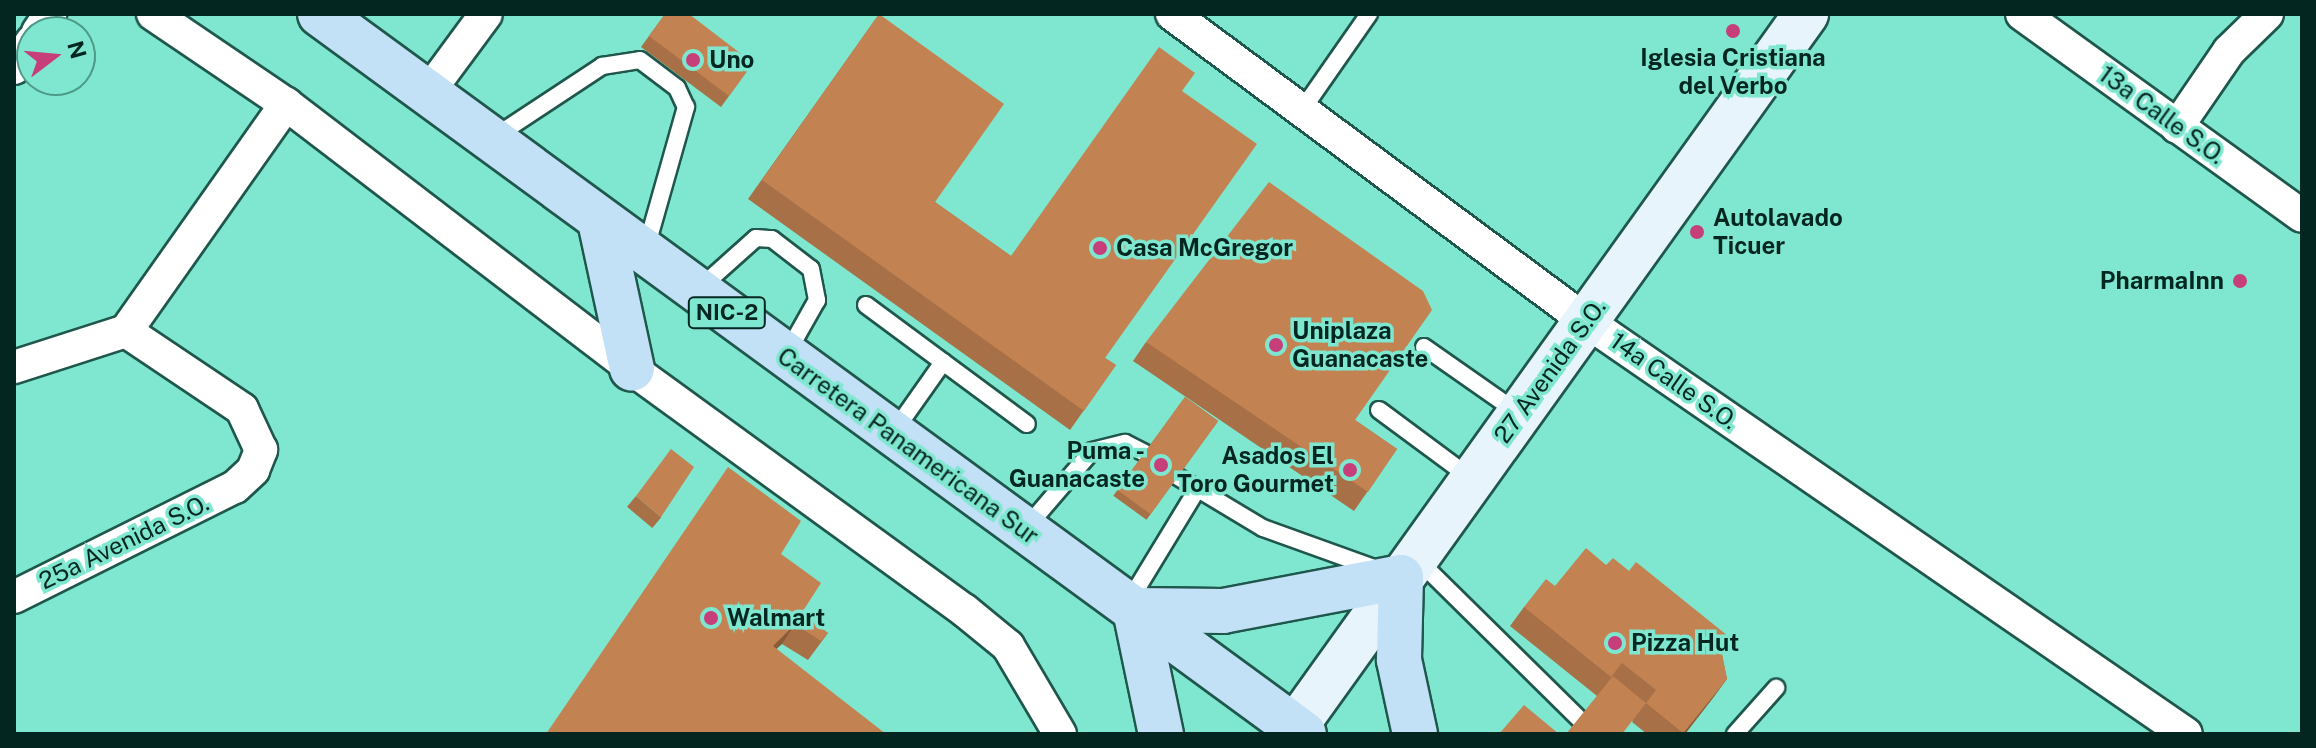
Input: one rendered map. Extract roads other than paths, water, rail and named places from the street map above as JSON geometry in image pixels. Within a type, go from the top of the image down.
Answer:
[{"type":"highway","name":"Carretera Panamericana Sur","points":[[320,14],[1131,607],[1296,732]]},
{"type":"highway","points":[[600,221],[632,369]]},
{"type":"highway","points":[[1161,734],[1131,607],[1223,611],[1408,567],[1399,660],[1415,734]]},
{"type":"main road","name":"27 Avenida S.O.","points":[[1296,732],[1408,567],[1806,14]]},
{"type":"street","points":[[153,14],[286,104],[632,369],[1008,646],[1060,734]]},
{"type":"street","points":[[427,94],[486,14]]},
{"type":"street","name":"14a Calle S.O.","points":[[1172,14],[1586,321],[2186,734]]},
{"type":"street","name":"13a Calle S.O.","points":[[2022,14],[2302,216]]},
{"type":"street","points":[[2177,127],[2229,51],[2267,14]]},
{"type":"street","points":[[14,367],[126,331],[286,104]]},
{"type":"street","name":"25a Avenida S.O.","points":[[14,597],[235,487],[261,450],[256,428],[242,409],[126,331]]},
{"type":"lane","points":[[1302,110],[1369,14]]},
{"type":"lane","points":[[491,140],[602,66],[640,60],[677,88],[686,107],[645,253]]},
{"type":"lane","points":[[697,291],[741,247],[772,239],[819,283],[817,300],[785,356]]},
{"type":"lane","points":[[866,305],[1027,424]]},
{"type":"lane","points":[[1424,347],[1518,413]]},
{"type":"lane","points":[[892,434],[943,362]]},
{"type":"lane","points":[[1379,410],[1472,479]]},
{"type":"lane","points":[[1024,531],[1092,451],[1125,443],[1145,453]]},
{"type":"lane","points":[[1178,477],[1196,491],[1263,528],[1408,567],[1579,719]]},
{"type":"lane","points":[[1131,607],[1196,491]]},
{"type":"lane","points":[[1735,734],[1776,688]]},
{"type":"place","name":"Iglesia Cristiana del Verbo","points":[[1733,31]]},
{"type":"place","name":"Uno","points":[[693,60]]},
{"type":"place","name":"Autolavado Ticuer","points":[[1697,232]]},
{"type":"place","name":"Casa McGregor","points":[[1100,248]]},
{"type":"place","name":"PharmaInn","points":[[2240,281]]},
{"type":"place","name":"Uniplaza Guanacaste","points":[[1276,345]]},
{"type":"place","name":"Puma - Guanacaste","points":[[1161,465]]},
{"type":"place","name":"Asados El Toro Gourmet","points":[[1350,470]]},
{"type":"place","name":"Walmart","points":[[711,618]]},
{"type":"place","name":"Pizza Hut","points":[[1615,643]]}]
